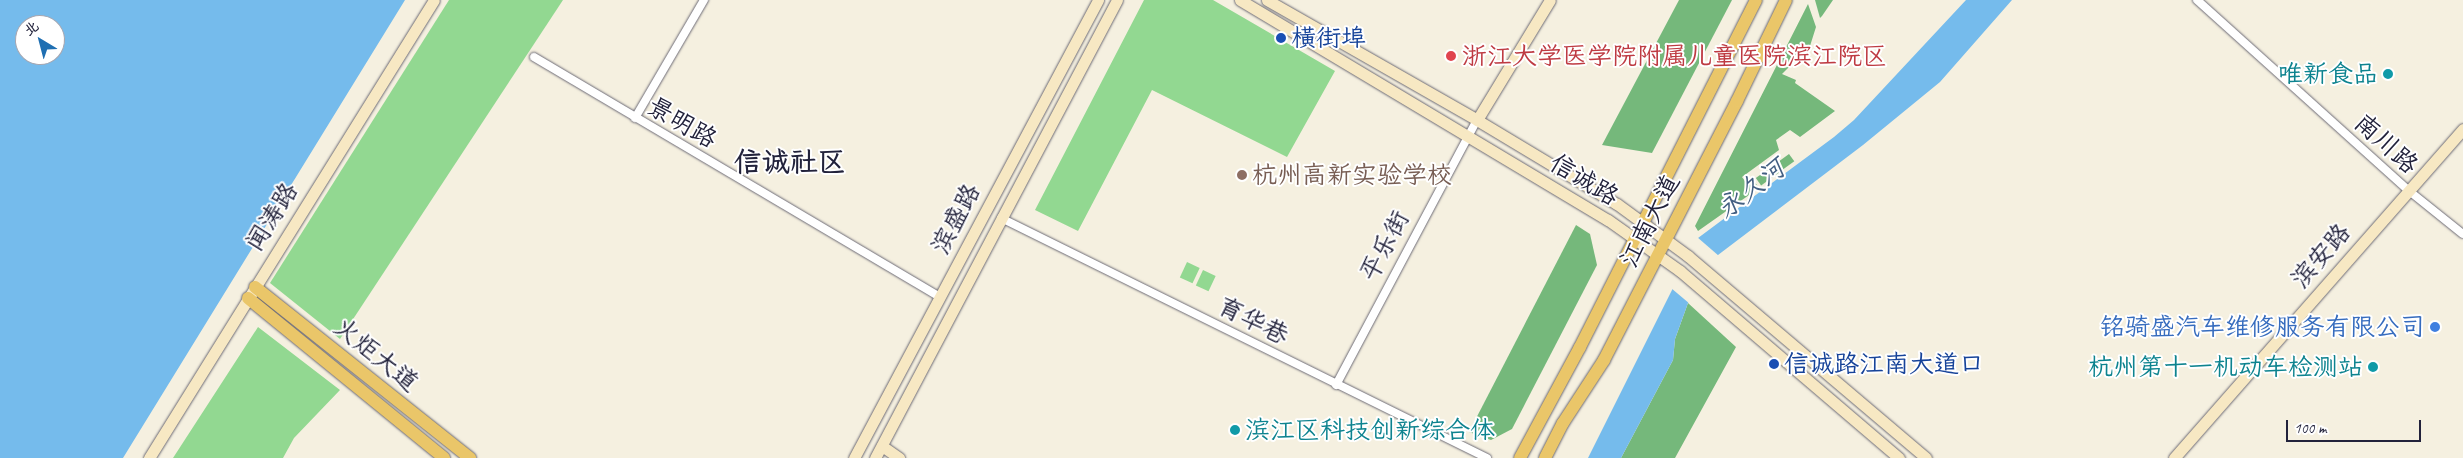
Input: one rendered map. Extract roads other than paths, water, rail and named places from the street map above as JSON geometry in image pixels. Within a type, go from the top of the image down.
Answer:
[{"type":"main road","name":"闻涛路","points":[[149,458],[434,0]]},
{"type":"main road","name":"滨盛路","points":[[854,458],[1098,0]]},
{"type":"main road","name":"滨盛路","points":[[875,458],[1116,0]]},
{"type":"main road","name":"信诚路","points":[[1240,0],[1608,220],[1634,238],[1680,271],[1899,458]]},
{"type":"main road","name":"信诚路","points":[[1267,0],[1478,120],[1617,204],[1688,256],[1926,458]]},
{"type":"main road","name":"平乐街","points":[[1478,120],[1550,0]]},
{"type":"main road","name":"江南大道","points":[[1520,458],[1580,347],[1756,0]]},
{"type":"main road","name":"江南大道","points":[[1545,458],[1563,423],[1604,360],[1667,240],[1786,0]]},
{"type":"main road","name":"滨安路","points":[[2174,458],[2463,129]]},
{"type":"main road","name":"火炬大道","points":[[251,292],[444,458]]},
{"type":"main road","name":"火炬大道","points":[[251,292],[470,458]]},
{"type":"main road","points":[[882,446],[899,458]]},
{"type":"street","points":[[635,118],[704,0]]},
{"type":"street","name":"南川路","points":[[2197,0],[2408,190],[2463,234]]},
{"type":"street","name":"景明路","points":[[534,58],[940,297]]},
{"type":"street","name":"平乐街","points":[[1336,385],[1478,120]]},
{"type":"street","name":"育华巷","points":[[1001,218],[1487,458]]},
{"type":"water","points":[[0,0],[405,0],[123,458],[0,458]]},
{"type":"water","points":[[1966,0],[2012,0],[1940,82],[1863,145],[1718,255],[1688,303],[1675,339],[1673,360],[1621,458],[1588,458],[1698,238],[1854,120]]},
{"type":"place","name":"横街埠","points":[[1281,38]]},
{"type":"place","name":"浙江大学医学院附属儿童医院滨江院区","points":[[1451,56]]},
{"type":"place","name":"唯新食品","points":[[2388,74]]},
{"type":"place","name":"杭州高新实验学校","points":[[1242,175]]},
{"type":"place","name":"铭骑盛汽车维修服务有限公司","points":[[2435,327]]},
{"type":"place","name":"信诚路江南大道口","points":[[1774,364]]},
{"type":"place","name":"杭州第十一机动车检测站","points":[[2373,367]]},
{"type":"place","name":"滨江区科技创新综合体","points":[[1235,430]]},
{"type":"district","name":"信诚社区","points":[[790,162]]},
{"type":"water label","name":"永久河","points":[[1751,189]]}]
